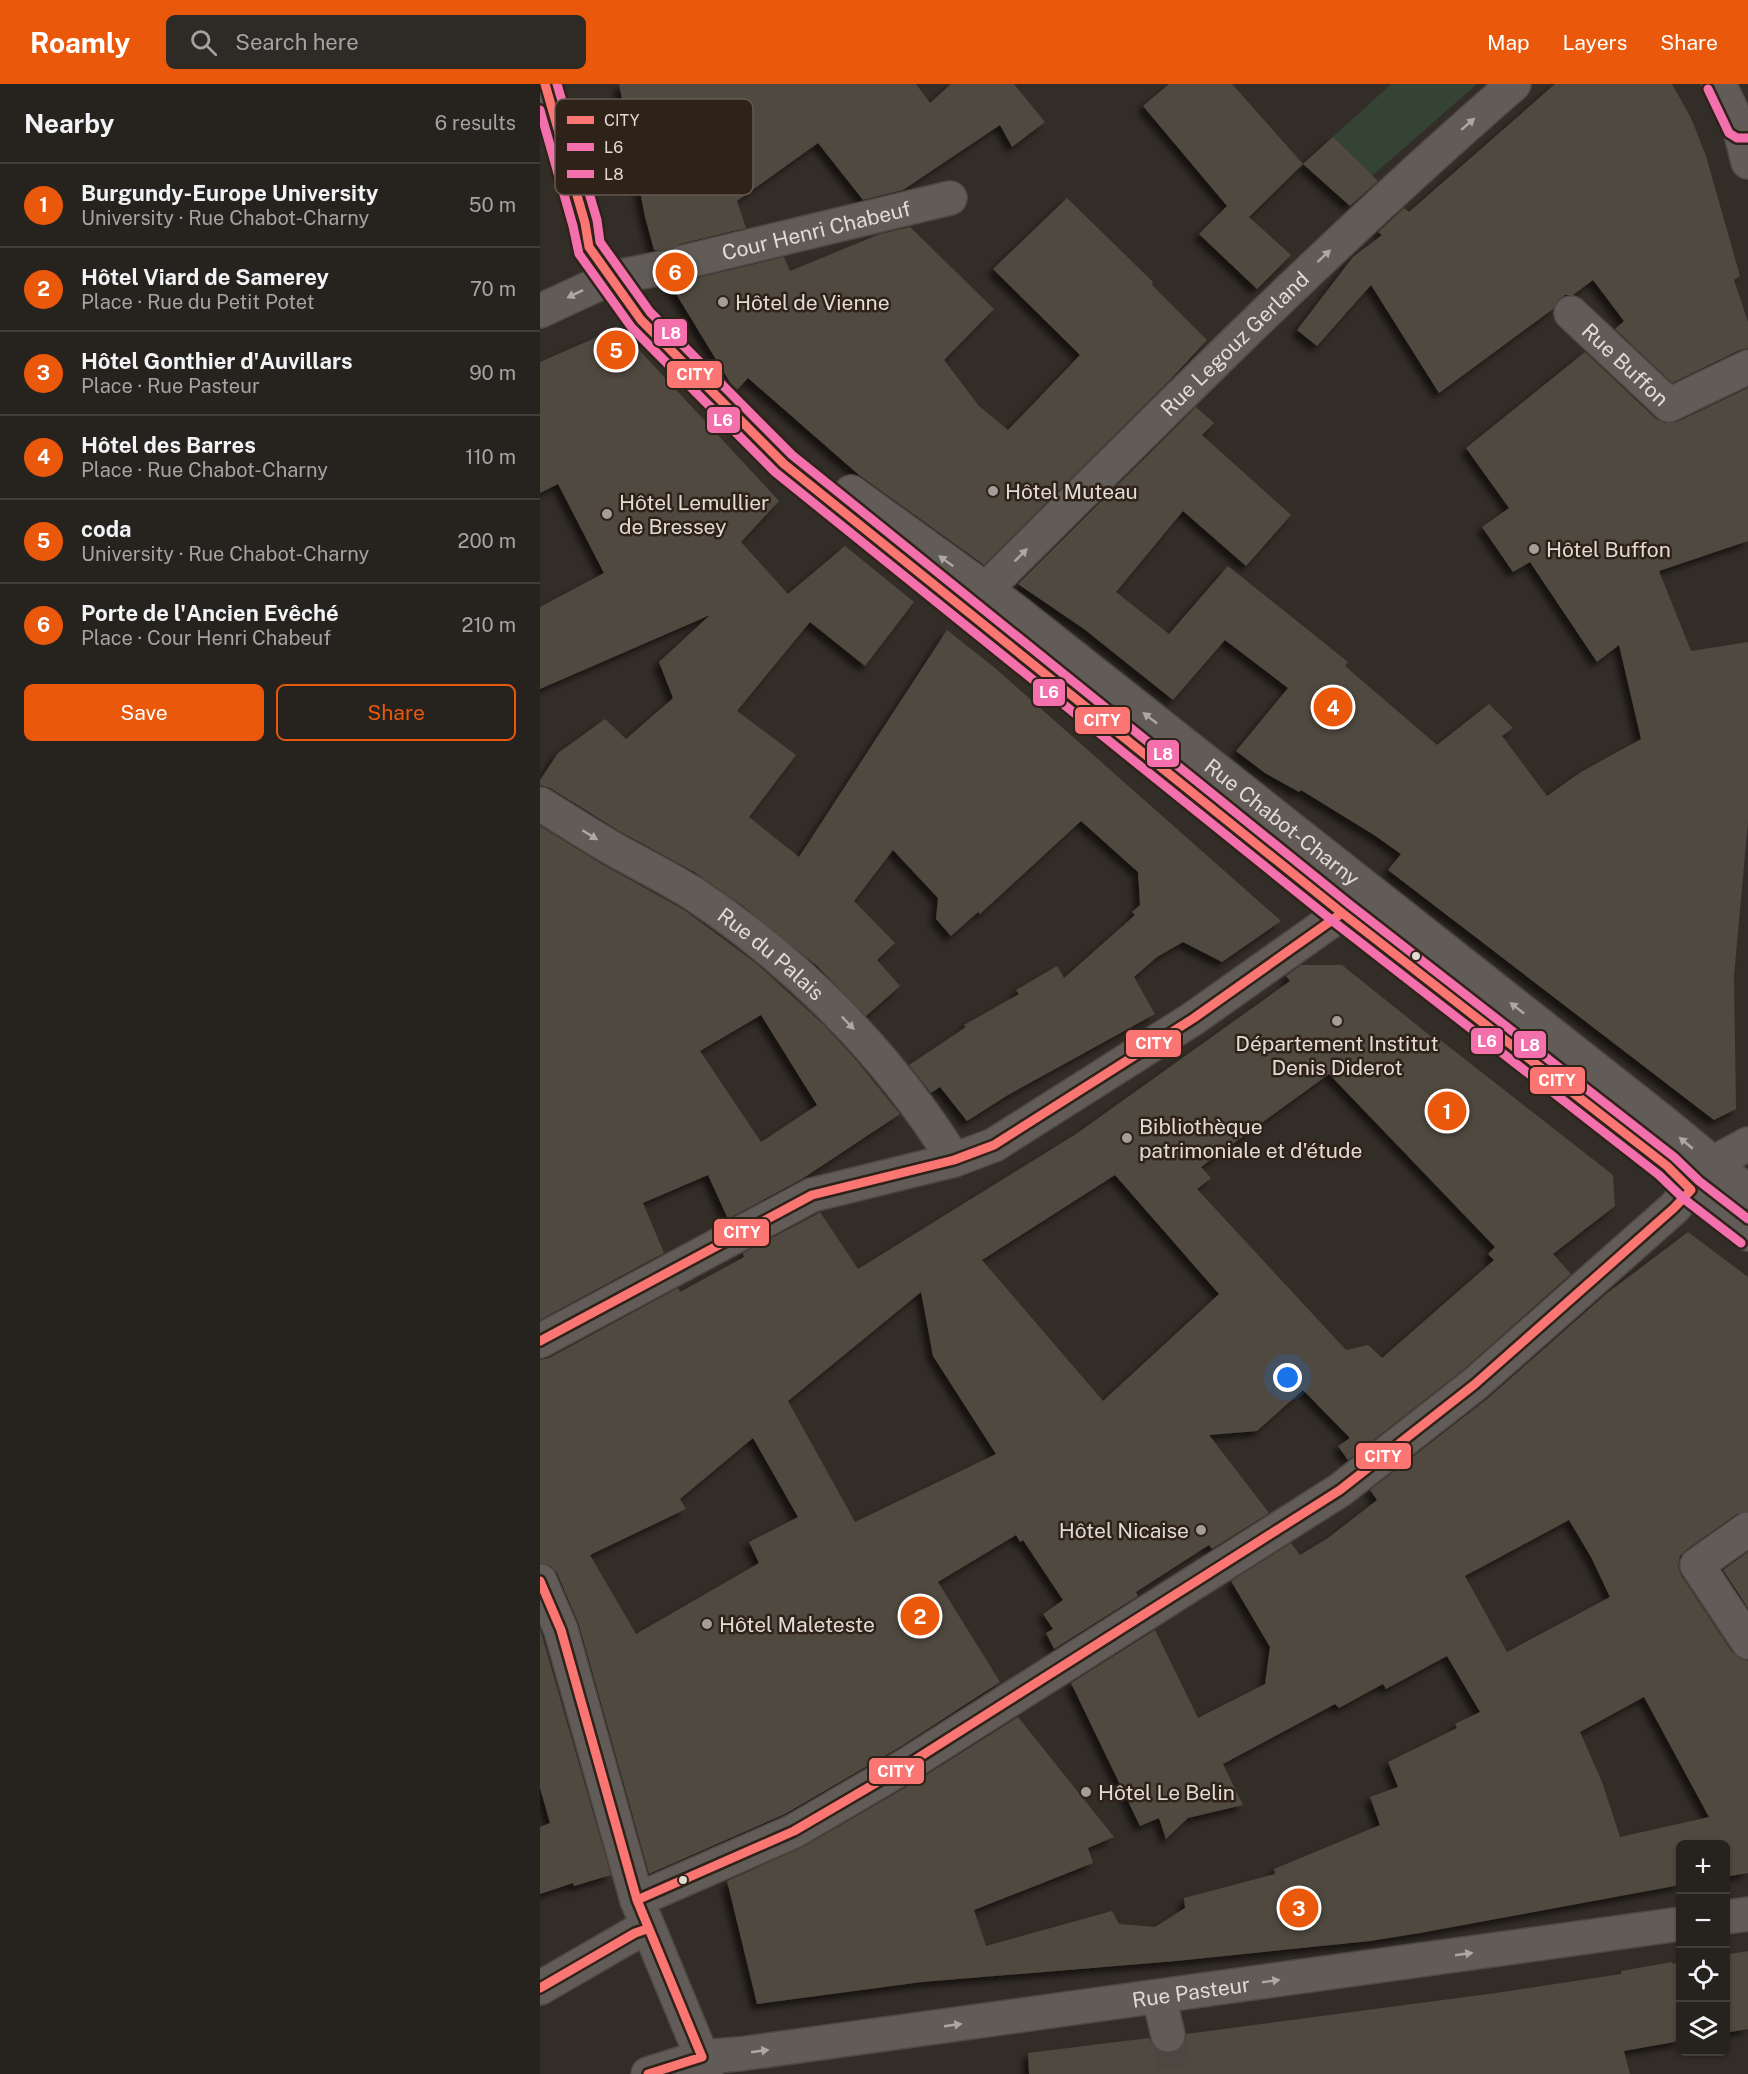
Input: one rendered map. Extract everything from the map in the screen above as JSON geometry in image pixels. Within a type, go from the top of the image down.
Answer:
[{"type":"street","name":"Rue Chabot-Charny","points":[[545,84],[555,119]]},
{"type":"street","name":"Rue Legouz Gerland","points":[[975,600],[1272,306],[1418,168],[1514,84]]},
{"type":"street","points":[[1719,84],[1743,126],[1748,162]]},
{"type":"street","name":"Rue Chabot-Charny","points":[[577,195],[589,247],[641,320],[784,464],[975,600],[1007,642],[1342,913],[1667,1166],[1690,1190],[1748,1234]]},
{"type":"street","name":"Cour Henri Chabeuf","points":[[540,311],[611,278],[950,198]]},
{"type":"street","name":"Rue Buffon","points":[[1571,313],[1669,405],[1748,366]]},
{"type":"street","name":"Rue Chabot-Charny","points":[[975,600],[1010,607],[1663,1122],[1711,1164],[1748,1192]]},
{"type":"street","name":"Rue du Palais","points":[[540,804],[692,893],[812,986],[891,1071],[929,1119],[954,1160]]},
{"type":"street","name":"Rue Chabot-Charny","points":[[1342,913],[1370,893]]},
{"type":"street","points":[[540,1341],[812,1195],[954,1160],[994,1145],[1194,1018],[1342,913]]},
{"type":"street","points":[[540,1988],[635,1933],[642,1915],[794,1831],[910,1763],[1340,1490],[1475,1384],[1674,1208],[1711,1164],[1748,1144]]},
{"type":"street","points":[[1690,1190],[1724,1198],[1748,1215]]},
{"type":"street","points":[[1748,1529],[1697,1565],[1748,1641]]},
{"type":"street","points":[[1748,1535],[1704,1566],[1748,1633]]},
{"type":"street","points":[[540,1581],[561,1630],[642,1915],[704,2065]]},
{"type":"street","points":[[1730,1916],[1748,1914]]},
{"type":"street","name":"Rue Pasteur","points":[[648,2074],[704,2065],[740,2054],[1676,1925]]},
{"type":"street","points":[[1160,1997],[1168,2035]]},
{"type":"green space","points":[[1391,84],[1477,84],[1372,176],[1303,164]]},
{"type":"building","points":[[619,84],[916,84],[930,103],[951,84],[1014,84],[1045,122],[1012,147],[1000,125],[903,190],[863,200],[818,143],[753,190],[753,99],[622,99]]},
{"type":"building","points":[[1169,84],[1232,84],[1303,164],[1249,217],[1291,255],[1257,289],[1199,234],[1227,206],[1143,106]]},
{"type":"building","points":[[1555,84],[1672,84],[1691,118],[1706,156],[1740,276],[1734,280],[1748,322],[1748,348],[1672,383],[1615,329],[1624,321],[1593,280],[1573,295],[1565,295],[1558,300],[1553,309],[1439,393],[1371,285],[1317,346],[1297,330],[1353,257],[1382,235],[1378,232],[1404,208],[1409,212]]},
{"type":"building","points":[[1333,137],[1378,181],[1350,206],[1303,164]]},
{"type":"building","points":[[641,195],[745,195],[737,201],[746,228],[680,244],[669,251],[654,250]]},
{"type":"building","points":[[1067,198],[1153,282],[1152,285],[1207,340],[1167,383],[984,565],[859,475],[748,378],[737,390],[731,384],[670,284],[677,279],[688,280],[784,257],[790,271],[880,234],[910,227],[994,309],[944,360],[979,406],[1008,430],[1080,355],[993,269]]},
{"type":"building","points":[[602,335],[629,339],[779,501],[741,542],[788,594],[845,546],[914,602],[865,666],[810,622],[737,711],[796,755],[749,817],[799,857],[947,630],[995,668],[1281,921],[1222,962],[1183,942],[1157,957],[1134,977],[1155,1014],[1008,1095],[967,1121],[940,1087],[931,1093],[909,1065],[966,1027],[964,1025],[1019,994],[1016,990],[1057,966],[1064,978],[1135,915],[1132,912],[1140,905],[1138,872],[1081,821],[980,914],[978,912],[951,936],[936,919],[938,898],[893,850],[854,901],[895,943],[877,960],[900,986],[866,1016],[817,966],[743,906],[694,872],[619,831],[550,788],[540,785],[540,780],[558,753],[605,719],[626,739],[673,698],[659,662],[710,615],[540,689],[540,607],[604,573],[558,484],[540,493],[540,362]]},
{"type":"building","points":[[1585,352],[1656,419],[1666,423],[1677,422],[1748,388],[1748,541],[1659,571],[1691,651],[1748,642],[1748,822],[1734,976],[1736,1109],[1714,1120],[1388,870],[1401,854],[1301,790],[1299,792],[1265,773],[1236,751],[1288,688],[1225,640],[1173,700],[1084,629],[1018,584],[1196,407],[1214,423],[1202,435],[1291,515],[1246,566],[1183,511],[1116,592],[1169,634],[1228,566],[1348,662],[1345,666],[1437,745],[1489,704],[1513,728],[1502,736],[1547,796],[1581,772],[1641,739],[1619,645],[1597,662],[1530,562],[1513,572],[1482,527],[1509,508],[1466,448]]},
{"type":"building","points":[[540,826],[684,910],[757,964],[825,1026],[900,1114],[802,1179],[728,1219],[708,1175],[643,1203],[664,1253],[540,1320]],"holes":[[[761,1015],[817,1105],[761,1142],[700,1051]]]},
{"type":"building","points":[[1301,965],[1342,965],[1438,1042],[1439,1039],[1613,1175],[1615,1206],[1553,1254],[1571,1274],[1463,1370],[1348,1460],[1338,1446],[1350,1438],[1303,1390],[1257,1431],[1209,1435],[1269,1513],[1212,1549],[1209,1545],[1136,1592],[1138,1596],[1054,1649],[1046,1633],[1053,1629],[1043,1614],[1063,1600],[1023,1540],[1020,1542],[1016,1535],[938,1582],[1000,1682],[900,1747],[785,1814],[649,1874],[579,1625],[557,1573],[551,1566],[540,1563],[540,1360],[549,1358],[678,1288],[680,1292],[744,1257],[743,1253],[820,1212],[858,1269],[1076,1134],[1290,981],[1286,976]],"holes":[[[1329,1074],[1495,1247],[1488,1254],[1494,1260],[1382,1358],[1368,1345],[1346,1350],[1197,1189],[1211,1178],[1201,1167]],[[1115,1175],[1219,1294],[1103,1401],[982,1260]],[[921,1292],[933,1356],[996,1454],[855,1522],[788,1401]],[[753,1438],[798,1517],[749,1542],[759,1563],[636,1634],[590,1555],[686,1509],[680,1499]]]},
{"type":"building","points":[[1688,1232],[1748,1277],[1748,1511],[1737,1514],[1686,1550],[1680,1556],[1678,1566],[1681,1575],[1732,1652],[1748,1661],[1748,1873],[1730,1876],[1730,1840],[1676,1840],[1676,1886],[1420,1933],[1370,1941],[1176,1961],[922,1982],[757,2004],[727,1881],[803,1847],[920,1779],[1018,1717],[1114,1837],[1088,1848],[1093,1863],[974,1910],[986,1946],[1112,1911],[1119,1924],[1155,1927],[1185,1908],[1184,1898],[1275,1874],[1274,1869],[1380,1825],[1370,1797],[1398,1787],[1388,1762],[1457,1728],[1455,1724],[1480,1712],[1447,1656],[1386,1689],[1383,1684],[1339,1708],[1335,1704],[1223,1764],[1243,1805],[1188,1818],[1166,1839],[1159,1818],[1140,1826],[1071,1683],[1155,1630],[1198,1718],[1265,1684],[1270,1647],[1231,1581],[1291,1543],[1300,1555],[1328,1538],[1377,1500],[1370,1490],[1487,1399],[1606,1294]],"holes":[[[1569,1520],[1591,1557],[1610,1597],[1507,1652],[1465,1576]],[[1644,1697],[1709,1817],[1620,1837],[1602,1782],[1580,1732]]]},
{"type":"building","points":[[1748,1552],[1748,1608],[1723,1570]]},
{"type":"building","points":[[540,1629],[611,1875],[574,1886],[573,1883],[540,1894],[540,1827],[550,1823],[540,1788]]},
{"type":"building","points":[[1748,1951],[1748,2029],[1730,2032],[1730,2002],[1730,1954]]},
{"type":"building","points":[[1676,1963],[1676,2042],[1624,2051],[1630,2074],[1029,2074],[1028,2053],[1149,2038],[1155,2048],[1162,2053],[1172,2053],[1181,2048],[1186,2041],[1186,2034],[1496,1993],[1621,1974],[1621,1971]]},
{"type":"tunnel","points":[[1168,2035],[1176,2074]]},
{"type":"transit line","name":"CITY","points":[[545,84],[555,119]]},
{"type":"transit line","name":"L8","points":[[557,84],[561,99]]},
{"type":"transit line","name":"L6","points":[[1708,89],[1729,133],[1737,138],[1748,138]]},
{"type":"transit line","name":"L6","points":[[540,110],[555,163]]},
{"type":"transit line","name":"L6","points":[[564,195],[579,254],[632,328],[775,472],[1334,922],[1659,1175],[1684,1199],[1741,1243]]},
{"type":"transit line","name":"CITY","points":[[577,195],[589,247],[641,320],[784,464],[1342,913],[1667,1166],[1691,1190],[1674,1208],[1475,1384],[1340,1490],[910,1763],[794,1831],[637,1900]]},
{"type":"transit line","name":"L8","points":[[590,195],[597,220],[600,242],[650,312],[792,455],[1349,904],[1674,1157],[1699,1181],[1748,1219]]},
{"type":"transit line","name":"CITY","points":[[540,1341],[812,1195],[954,1160],[994,1145],[1194,1018],[1342,913]]},
{"type":"transit line","name":"CITY","points":[[540,1581],[561,1630],[637,1900],[702,2057],[648,2074]]},
{"type":"transit line","name":"CITY","points":[[540,1988],[635,1933],[647,1929]]},
{"type":"place","name":"Porte de l'Ancien Evêché","points":[[675,272]]},
{"type":"place","name":"Hôtel de Vienne","points":[[723,302]]},
{"type":"place","name":"coda","points":[[616,350]]},
{"type":"place","name":"Hôtel Muteau","points":[[993,491]]},
{"type":"place","name":"Hôtel Lemullier de Bressey","points":[[607,514]]},
{"type":"place","name":"Hôtel Buffon","points":[[1534,549]]},
{"type":"place","name":"Hôtel des Barres","points":[[1333,707]]},
{"type":"place","name":"Département Institut Denis Diderot","points":[[1337,1021]]},
{"type":"place","name":"Burgundy-Europe University","points":[[1447,1111]]},
{"type":"place","name":"Bibliothèque patrimoniale et d'étude","points":[[1127,1138]]},
{"type":"place","name":"Hôtel Nicaise","points":[[1201,1530]]},
{"type":"place","name":"Hôtel Viard de Samerey","points":[[920,1616]]},
{"type":"place","name":"Hôtel Maleteste","points":[[707,1624]]},
{"type":"place","name":"Hôtel Le Belin","points":[[1086,1792]]},
{"type":"place","name":"Hôtel Gonthier d'Auvillars","points":[[1299,1908]]}]
